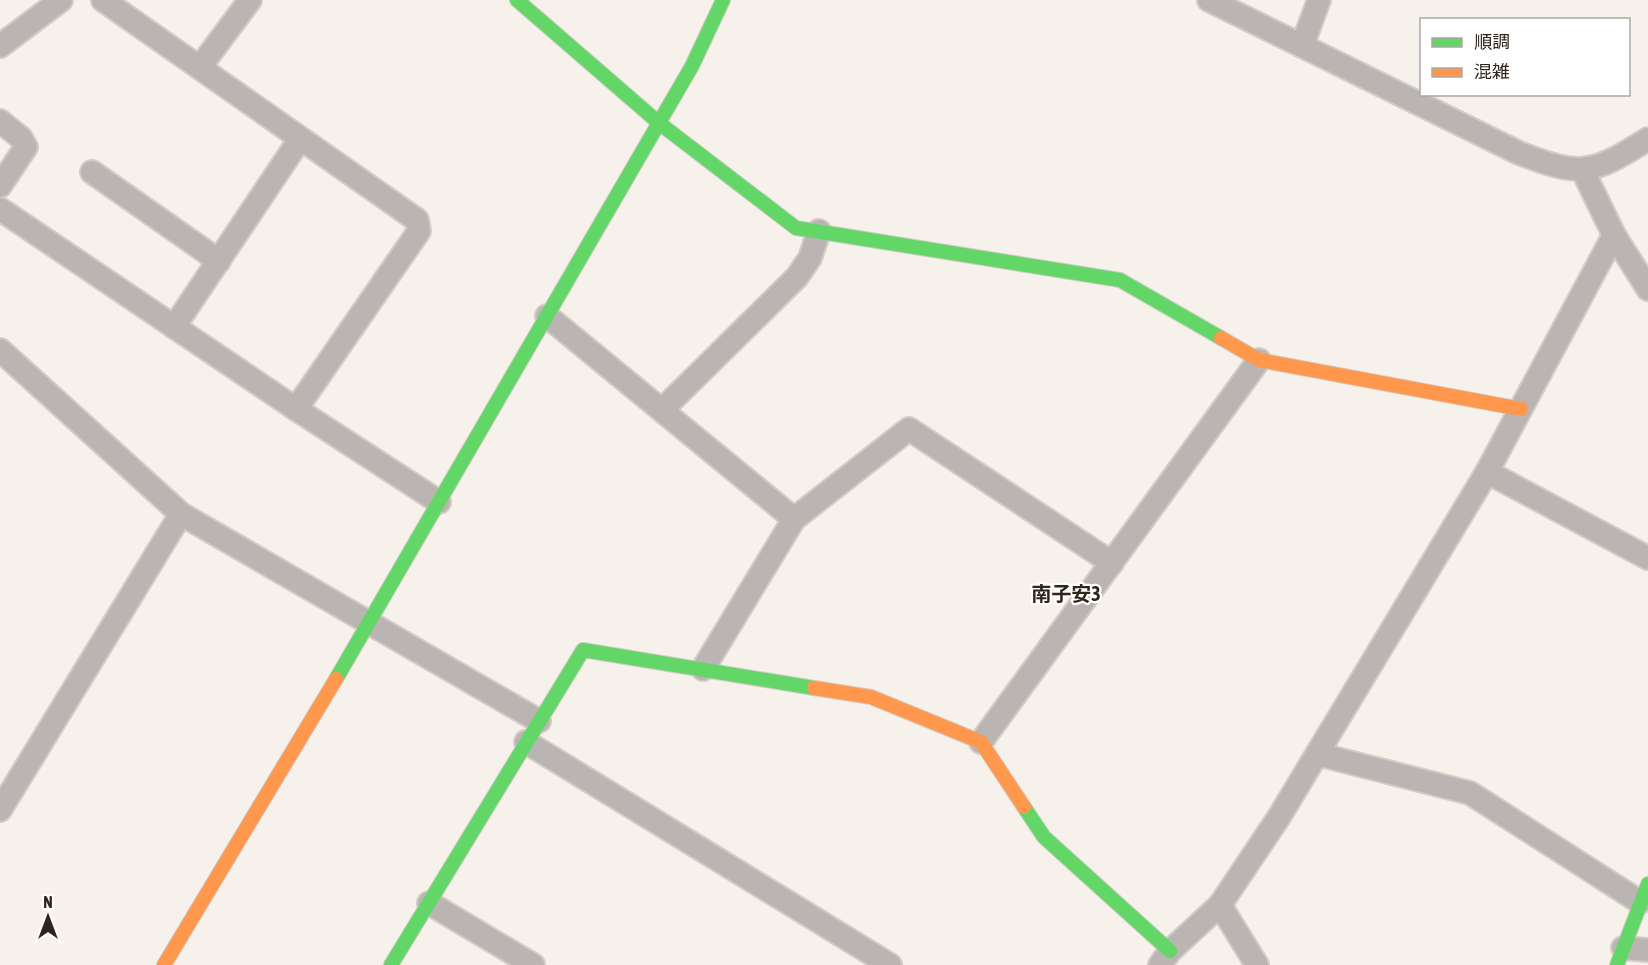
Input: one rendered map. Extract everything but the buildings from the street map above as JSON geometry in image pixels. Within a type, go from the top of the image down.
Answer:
[{"type":"street","points":[[0,46],[61,0]]},
{"type":"street","points":[[103,0],[417,220],[419,231],[296,409]]},
{"type":"street","points":[[200,67],[250,0]]},
{"type":"street","points":[[517,0],[659,123],[796,228],[1120,280],[1259,360],[1521,409]]},
{"type":"street","points":[[164,965],[369,624],[692,66],[723,0]]},
{"type":"street","points":[[1209,0],[1519,153],[1556,168],[1583,171],[1614,160],[1648,139]]},
{"type":"street","points":[[1302,46],[1319,0]]},
{"type":"street","points":[[0,121],[21,138],[26,147],[0,186]]},
{"type":"street","points":[[174,327],[300,139]]},
{"type":"street","points":[[92,171],[219,261]]},
{"type":"street","points":[[1583,171],[1614,236],[1648,289]]},
{"type":"street","points":[[0,209],[296,409],[439,502]]},
{"type":"street","points":[[662,410],[797,277],[810,258],[819,231]]},
{"type":"street","points":[[391,965],[583,650],[871,697],[981,742],[1044,837],[1165,958],[1220,905],[1279,817],[1487,472],[1614,236]]},
{"type":"street","points":[[547,316],[794,519]]},
{"type":"street","points":[[2,355],[181,514],[539,721]]},
{"type":"street","points":[[981,742],[1259,360]]},
{"type":"street","points":[[703,669],[794,519],[909,429],[1112,563]]},
{"type":"street","points":[[1487,472],[1648,558]]},
{"type":"street","points":[[3,798],[181,514]]},
{"type":"street","points":[[526,742],[890,965]]},
{"type":"street","points":[[1317,754],[1470,793],[1644,893],[1620,957]]},
{"type":"street","points":[[429,903],[533,965]]},
{"type":"street","points":[[1220,905],[1257,965]]},
{"type":"street","points":[[1620,957],[1648,950]]},
{"type":"traffic: fast","points":[[517,0],[659,123],[796,228],[1120,280],[1221,338]]},
{"type":"traffic: fast","points":[[336,679],[692,66],[723,0]]},
{"type":"traffic: fast","points":[[391,965],[583,650],[814,688]]},
{"type":"traffic: fast","points":[[1024,807],[1044,837],[1170,951]]},
{"type":"traffic: fast","points":[[1617,965],[1648,884]]},
{"type":"traffic: slow","points":[[1221,338],[1259,360],[1521,409]]},
{"type":"traffic: slow","points":[[164,965],[336,679]]},
{"type":"traffic: slow","points":[[814,688],[871,697],[981,742],[1024,807]]},
{"type":"district","name":"南子安3","points":[[1066,594]]}]
